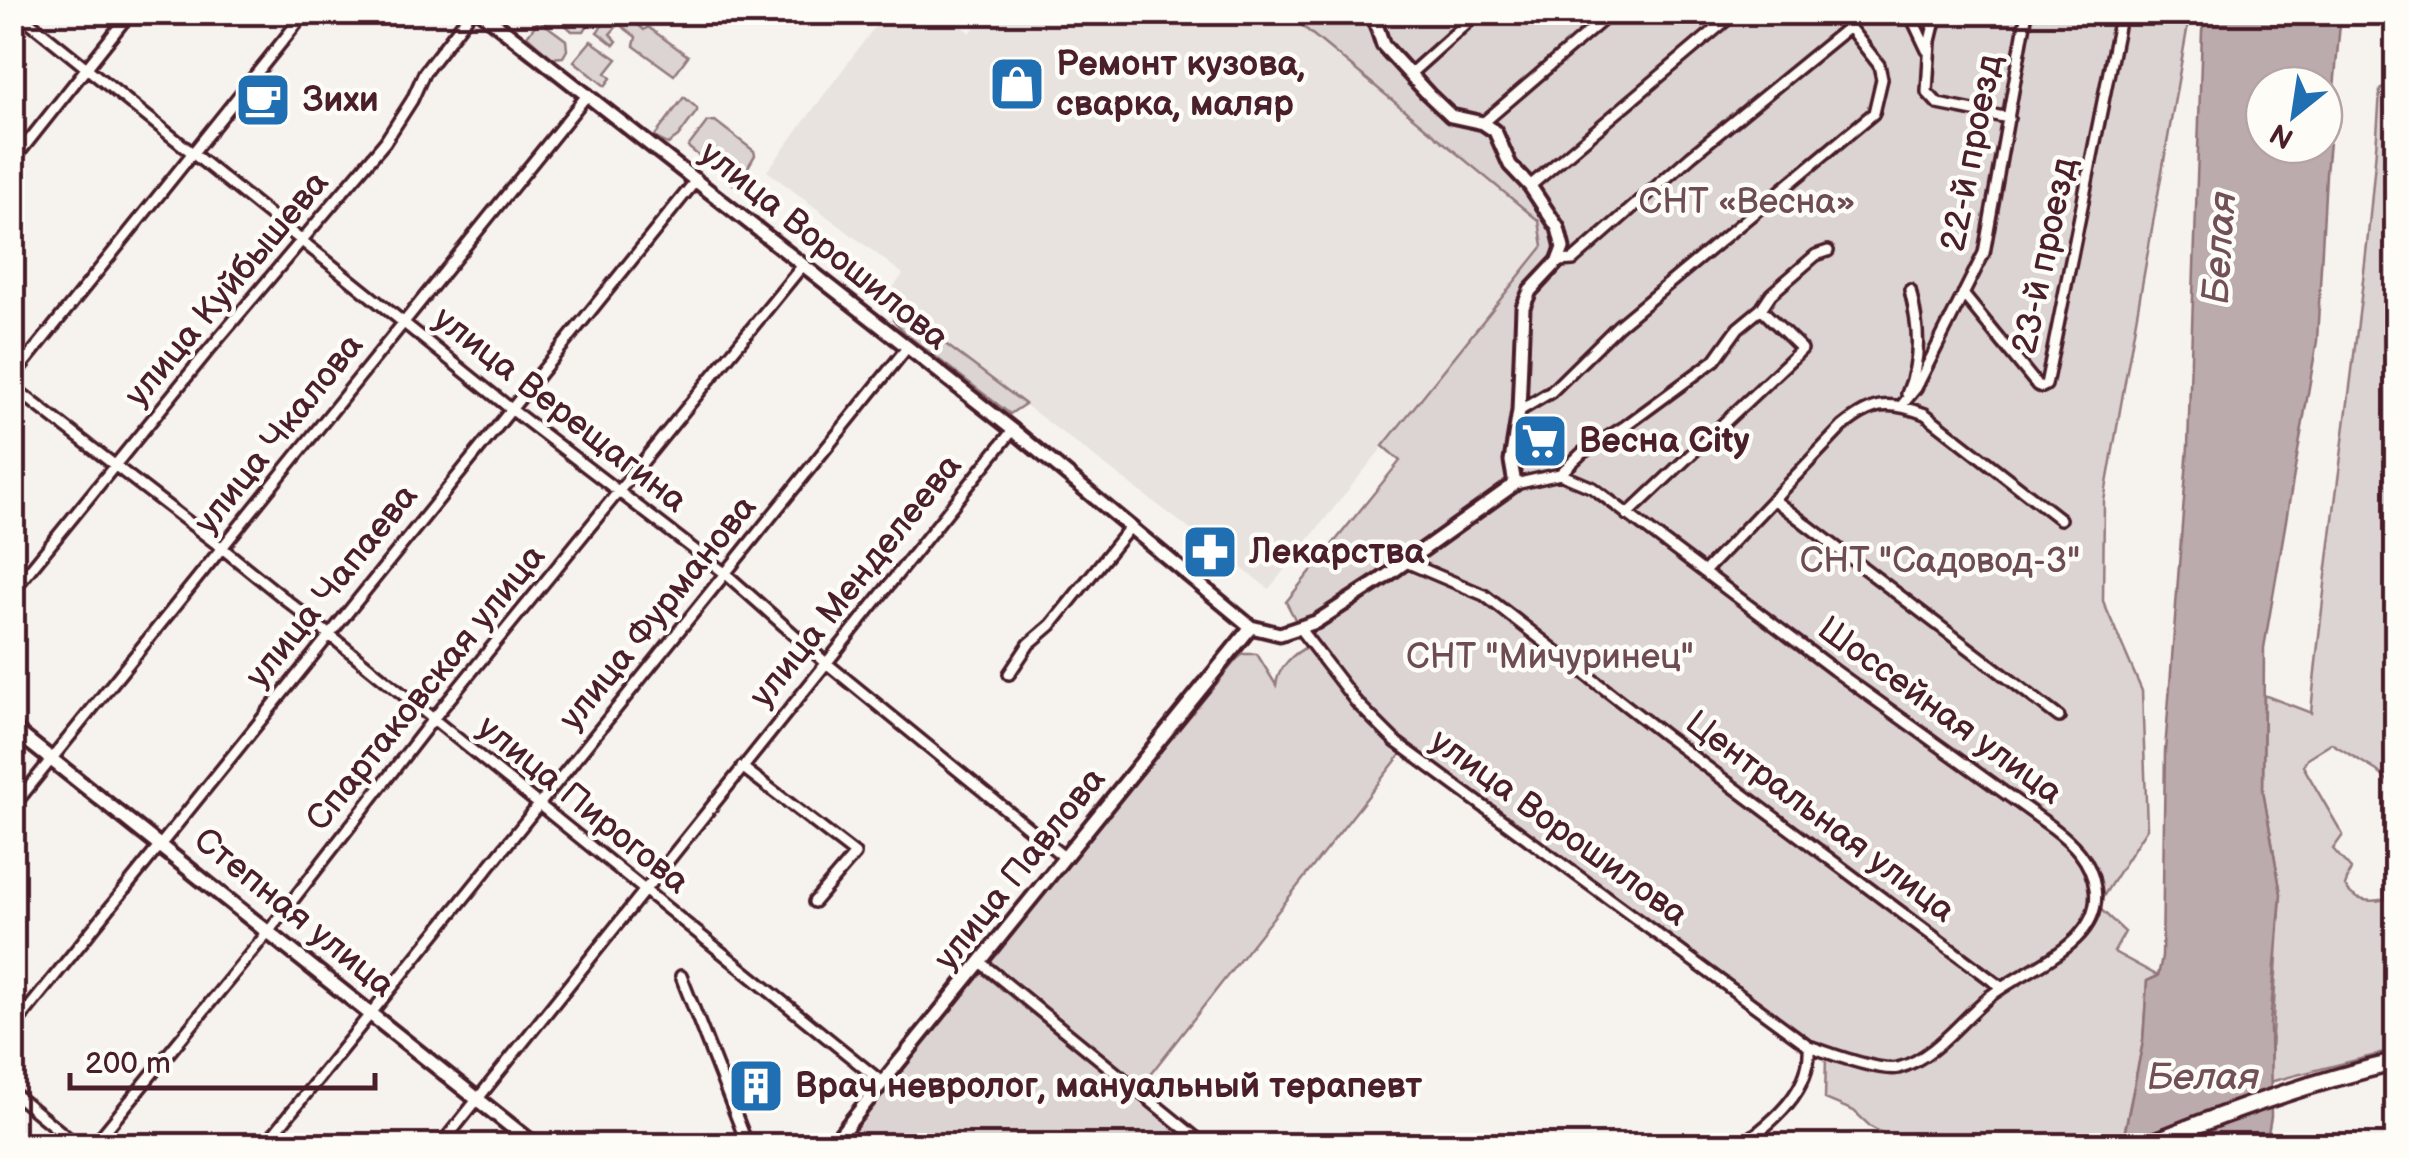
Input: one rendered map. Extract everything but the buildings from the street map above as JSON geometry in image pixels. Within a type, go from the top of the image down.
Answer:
[{"type":"main road","name":"Степная улица","points":[[12,728],[536,1146]]},
{"type":"main road","points":[[2144,1146],[2212,1118],[2340,1075],[2396,1062]]},
{"type":"street","name":"улица Верещагина","points":[[17,12],[618,494],[726,574],[825,662],[1064,857]]},
{"type":"street","points":[[12,162],[132,12]]},
{"type":"street","points":[[12,378],[306,12]]},
{"type":"street","name":"улица Куйбышева","points":[[12,592],[385,142],[424,73],[471,12]]},
{"type":"street","name":"улица Ворошилова","points":[[480,12],[1013,430],[1251,627]]},
{"type":"street","points":[[1372,12],[1382,44],[1451,116],[1482,122],[1496,131],[1510,165],[1530,186],[1558,228],[1563,248],[1558,261],[1530,291],[1523,308],[1519,411],[1511,461],[1515,484]]},
{"type":"street","points":[[1411,73],[1479,12]]},
{"type":"street","points":[[1482,122],[1612,12]]},
{"type":"street","points":[[1530,186],[1736,12]]},
{"type":"street","points":[[1519,411],[1551,392],[1618,326],[1874,112],[1882,79],[1879,65],[1837,12]]},
{"type":"street","points":[[1909,12],[1929,54]]},
{"type":"street","points":[[1937,12],[1927,92],[1938,104],[2009,118]]},
{"type":"street","name":"22-й проезд","points":[[1902,406],[1916,388],[1984,253],[2028,12]]},
{"type":"street","name":"23-й проезд","points":[[1964,294],[2037,385],[2046,385],[2122,12]]},
{"type":"street","points":[[1558,261],[1573,260],[1850,26]]},
{"type":"street","name":"улица Чкалова","points":[[12,808],[588,94]]},
{"type":"street","name":"улица Чапаева","points":[[12,1030],[697,179]]},
{"type":"street","points":[[1251,627],[1272,634],[1300,629],[1406,562],[1515,484],[1560,474],[1582,453],[1715,360],[1738,328],[1782,284],[1816,255],[1828,250]]},
{"type":"street","name":"Спартаковская улица","points":[[93,1146],[268,932],[434,718],[803,266]]},
{"type":"street","points":[[1902,406],[1917,366],[1918,352],[1919,334],[1910,290]]},
{"type":"street","points":[[1627,515],[1802,349],[1760,309]]},
{"type":"street","name":"улица Фурманова","points":[[264,1146],[906,349]]},
{"type":"street","name":"улица Пирогова","points":[[12,386],[222,548],[883,1082]]},
{"type":"street","points":[[1704,572],[1858,413],[1885,404],[1925,414],[2060,519]]},
{"type":"street","name":"улица Менделеева","points":[[440,1146],[1013,430]]},
{"type":"street","name":"Шоссейная улица","points":[[1560,474],[1593,488],[2071,841],[2092,874],[2096,906],[2090,922],[2070,943],[2002,987]]},
{"type":"street","points":[[1773,499],[2059,717]]},
{"type":"street","points":[[1009,674],[1029,644],[1051,625],[1130,526]]},
{"type":"street","name":"Центральная улица","points":[[1406,562],[1484,594],[1664,735],[2002,987]]},
{"type":"street","name":"улица Павлова","points":[[831,1146],[1251,627]]},
{"type":"street","name":"улица Ворошилова","points":[[1300,629],[1356,702],[1396,742],[1809,1046],[1883,1070],[1900,1067],[1947,1037],[2002,987]]},
{"type":"street","points":[[742,767],[856,854],[814,902]]},
{"type":"street","points":[[980,962],[1206,1146]]},
{"type":"street","points":[[681,976],[748,1146]]},
{"type":"street","points":[[1740,1146],[1787,1106],[1807,1068],[1809,1046]]},
{"type":"street","points":[[12,1092],[78,1146]]},
{"type":"shaded area","points":[[885,13],[945,13],[970,33],[985,13],[1287,13],[1539,221],[1544,246],[1269,589],[885,299],[903,274],[767,171]]},
{"type":"green space","points":[[560,13],[589,13],[590,22],[584,31],[572,31],[561,21]]},
{"type":"green space","points":[[624,13],[688,56],[674,75],[634,46],[636,37],[619,24],[610,34],[617,41],[614,45],[597,32],[612,14]]},
{"type":"green space","points":[[2190,13],[2104,501],[2103,601],[2142,691],[2147,828],[2097,906],[2125,932],[2114,952],[2158,976],[2147,981],[2143,1042],[2123,1139],[2111,1146],[1906,1145],[1871,1127],[1854,1111],[1825,1099],[1826,1056],[1876,1072],[1881,1070],[1809,1046],[1405,749],[1138,1090],[984,965],[1237,659],[1243,654],[1257,654],[1276,685],[1287,662],[1309,646],[1286,602],[1400,461],[1383,446],[1543,246],[1539,221],[1289,15]]},
{"type":"green space","points":[[539,20],[566,40],[563,57],[551,58],[527,36]]},
{"type":"green space","points":[[591,41],[617,59],[606,73],[611,78],[605,86],[574,61]]},
{"type":"green space","points":[[2396,74],[2396,788],[2377,771],[2331,743],[2307,758],[2303,766],[2343,835],[2333,849],[2351,869],[2345,886],[2348,891],[2362,900],[2374,901],[2385,899],[2386,885],[2396,887],[2396,1050],[2269,1082],[2281,894],[2263,791],[2264,695],[2311,713],[2367,246],[2380,90]]},
{"type":"green space","points":[[684,97],[697,111],[678,137],[668,144],[654,137]]},
{"type":"green space","points":[[715,121],[754,151],[748,167],[756,176],[743,192],[688,147],[707,122]]},
{"type":"green space","points":[[895,306],[1025,404],[1010,414],[907,335],[893,320]]},
{"type":"green space","points":[[979,974],[983,974],[1196,1145],[840,1145]]},
{"type":"water","name":"Белая","points":[[2206,13],[2341,13],[2336,65],[2244,65],[2244,165],[2327,165],[2317,341],[2264,648],[2263,791],[2281,894],[2270,1025],[2271,1117],[2266,1145],[2122,1146],[2143,1042],[2147,981],[2158,976],[2162,957],[2165,751],[2188,446],[2202,31]]},
{"type":"place","name":"Ремонт кузова, сварка, маляр","points":[[1017,84]]},
{"type":"place","name":"Зихи","points":[[263,100]]},
{"type":"place","name":"Весна City","points":[[1540,441]]},
{"type":"place","name":"Лекарства","points":[[1210,552]]},
{"type":"place","name":"Врач невролог, мануальный терапевт","points":[[756,1086]]},
{"type":"park label","name":"СНТ «Весна»","points":[[1747,202]]},
{"type":"park label","name":"СНТ \"Садовод-3\"","points":[[1940,561]]},
{"type":"park label","name":"СНТ \"Мичуринец\"","points":[[1550,657]]}]
